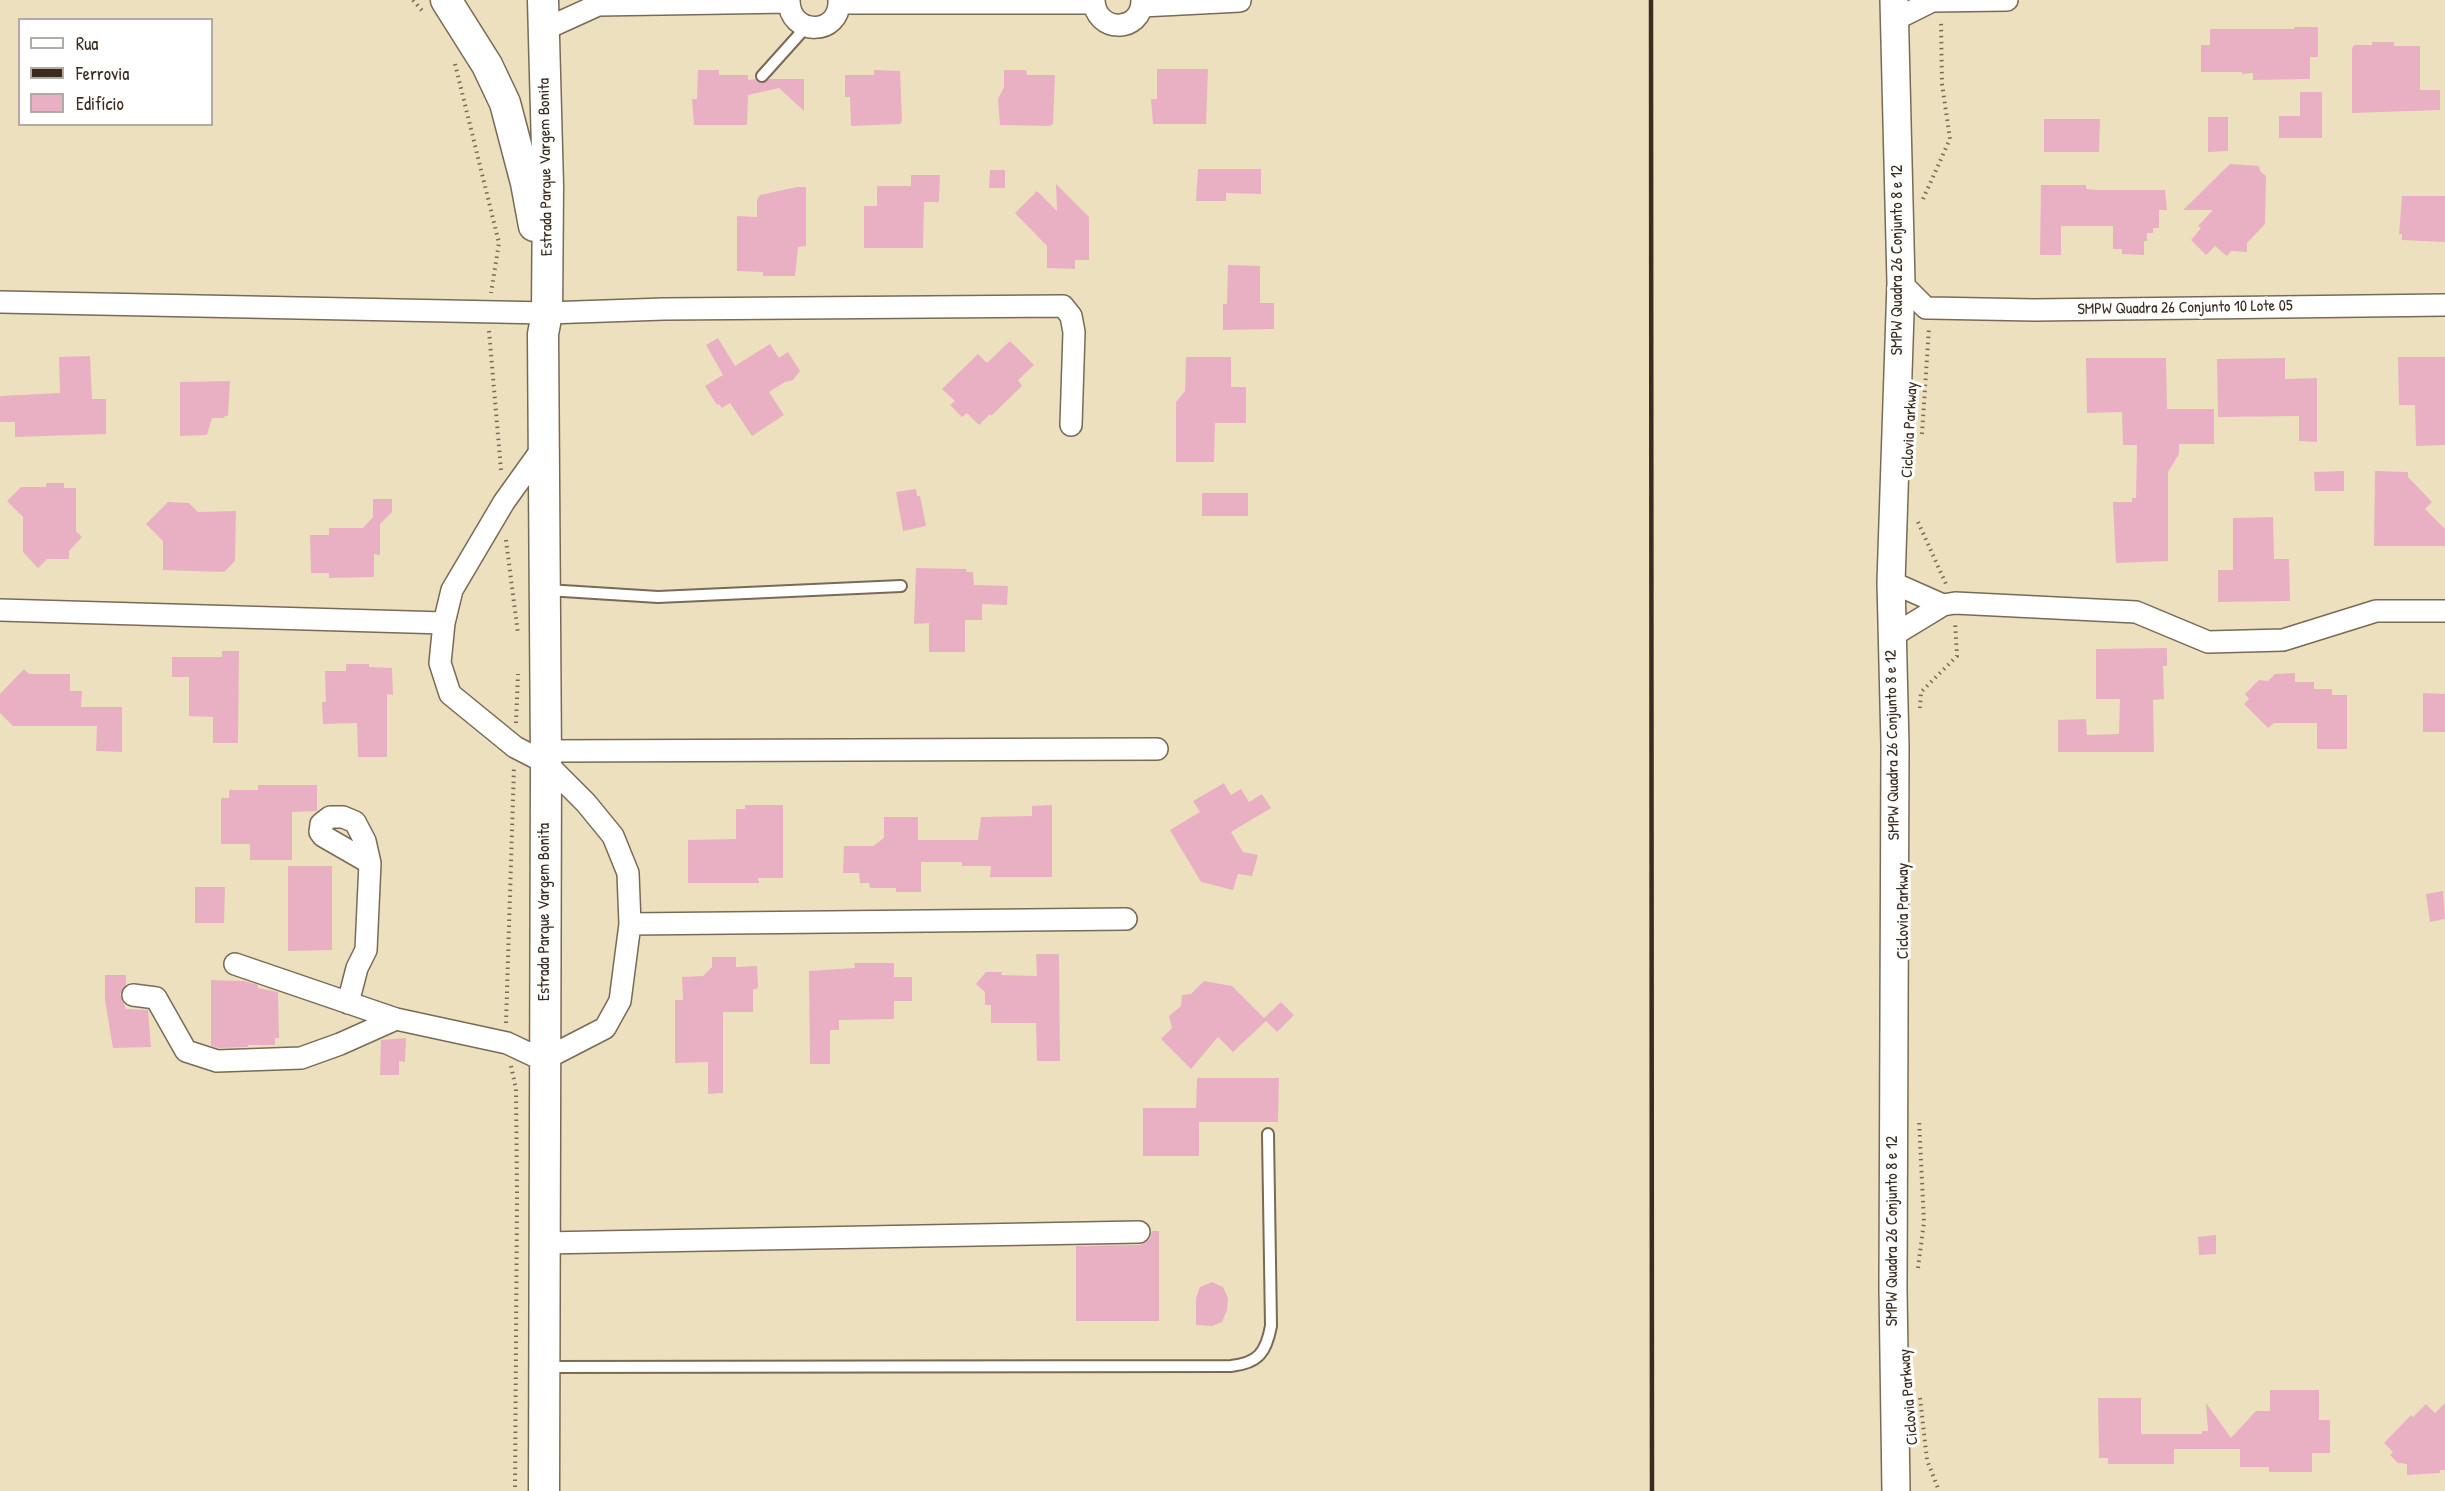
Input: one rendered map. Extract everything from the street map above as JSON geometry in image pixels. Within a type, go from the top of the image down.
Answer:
[{"type":"main road","name":"Estrada Parque Vargem Bonita","points":[[446,0],[487,65],[505,103],[534,220],[541,319]]},
{"type":"main road","name":"Estrada Parque Vargem Bonita","points":[[543,0],[548,186],[541,319],[546,757],[543,1060],[544,1491]]},
{"type":"street","points":[[1894,10],[1935,1],[2007,0]]},
{"type":"street","points":[[543,30],[594,3],[789,1],[793,17],[806,27],[822,27],[835,18],[839,2],[1094,1],[1099,17],[1105,22],[1120,26],[1135,20],[1142,3],[1240,1]]},
{"type":"street","name":"SMPW Quadra 26 Conjunto 8 e 12","points":[[1894,10],[1901,283],[1891,582],[1894,745],[1893,1288],[1896,1491]]},
{"type":"street","points":[[1899,331],[1928,308],[1901,283]]},
{"type":"street","points":[[0,303],[541,319],[664,309],[1063,306],[1071,316],[1074,332],[1071,425]]},
{"type":"street","name":"SMPW Quadra 26 Conjunto 10 Lote 05","points":[[1928,308],[2034,310],[2445,305]]},
{"type":"street","points":[[542,449],[504,502],[452,590],[444,623],[440,663],[450,694],[515,747],[546,757],[1157,749]]},
{"type":"street","points":[[1891,582],[1949,604],[2136,612],[2195,639],[2208,642],[2283,640],[2376,611],[2445,611]]},
{"type":"street","points":[[1892,636],[1949,604]]},
{"type":"street","points":[[0,610],[444,623]]},
{"type":"street","points":[[235,964],[396,1019],[507,1043],[543,1060],[605,1028],[620,1001],[630,924],[628,873],[613,836],[546,757]]},
{"type":"street","points":[[348,1003],[357,968],[366,950],[370,863]]},
{"type":"street","points":[[630,924],[1126,919]]},
{"type":"street","points":[[133,995],[156,998],[186,1050],[218,1060],[301,1058],[340,1044],[396,1019]]},
{"type":"street","points":[[543,1243],[1139,1232]]},
{"type":"lane","points":[[762,76],[806,27]]},
{"type":"lane","points":[[544,590],[658,597],[901,586]]},
{"type":"lane","points":[[543,1367],[1231,1366],[1245,1364],[1257,1358],[1263,1351],[1271,1326],[1268,1134]]},
{"type":"path","points":[[1922,201],[1950,139],[1942,84],[1935,1]]},
{"type":"path","name":"Ciclovia Parkway","points":[[1922,435],[1928,308]]},
{"type":"path","points":[[1919,515],[1918,526],[1949,604],[1957,656],[1921,692],[1919,715]]},
{"type":"path","points":[[1918,1272],[1924,1222],[1919,1116]]},
{"type":"path","name":"Ciclovia Parkway","points":[[1920,1395],[1928,1460],[1939,1491]]},
{"type":"building","points":[[2294,27],[2318,27],[2318,57],[2310,57],[2310,79],[2253,80],[2253,73],[2201,72],[2201,45],[2210,45],[2210,29],[2294,29]]},
{"type":"building","points":[[2372,42],[2394,42],[2394,46],[2420,46],[2420,90],[2440,90],[2440,110],[2352,113],[2352,49],[2354,45],[2372,45]]},
{"type":"building","points":[[1157,69],[1208,69],[1206,124],[1153,124],[1151,99],[1157,99]]},
{"type":"building","points":[[698,70],[719,70],[719,75],[748,75],[748,80],[756,79],[761,83],[769,79],[804,79],[804,111],[779,88],[748,95],[747,125],[694,125],[692,99],[697,99]]},
{"type":"building","points":[[874,70],[900,71],[902,121],[900,124],[851,126],[850,97],[845,97],[845,75],[874,75]]},
{"type":"building","points":[[1004,70],[1026,70],[1027,75],[1055,75],[1053,124],[1049,126],[1000,125],[998,99],[1004,87]]},
{"type":"building","points":[[2300,92],[2322,92],[2322,138],[2279,138],[2279,116],[2300,116]]},
{"type":"building","points":[[2208,117],[2228,117],[2228,151],[2208,152]]},
{"type":"building","points":[[2044,119],[2100,119],[2099,152],[2044,152]]},
{"type":"building","points":[[2230,164],[2259,166],[2260,171],[2266,176],[2265,224],[2247,243],[2247,252],[2231,251],[2227,256],[2215,246],[2206,255],[2191,240],[2201,228],[2198,226],[2213,210],[2183,210]]},
{"type":"building","points":[[1198,169],[1261,169],[1261,194],[1226,193],[1226,201],[1196,201]]},
{"type":"building","points":[[990,170],[1005,170],[1005,188],[989,188]]},
{"type":"building","points":[[911,175],[940,175],[939,202],[924,202],[923,248],[864,248],[864,206],[877,206],[877,186],[911,186]]},
{"type":"building","points":[[1056,184],[1089,217],[1089,260],[1075,260],[1075,269],[1047,268],[1047,246],[1015,213],[1037,191],[1057,211]]},
{"type":"building","points":[[2041,185],[2086,185],[2086,189],[2097,190],[2165,190],[2167,210],[2159,210],[2159,228],[2153,228],[2153,233],[2147,233],[2147,241],[2144,241],[2144,255],[2122,254],[2122,249],[2113,249],[2113,226],[2061,226],[2061,255],[2040,255]]},
{"type":"building","points":[[806,187],[806,246],[798,247],[795,276],[763,276],[763,272],[737,271],[737,216],[757,217],[757,200],[760,195]]},
{"type":"building","points":[[2402,196],[2445,196],[2445,242],[2402,240],[2402,234],[2399,234]]},
{"type":"building","points":[[1228,265],[1260,266],[1260,303],[1274,303],[1274,329],[1223,330],[1223,304],[1227,304]]},
{"type":"building","points":[[718,338],[735,366],[770,344],[779,358],[788,352],[800,371],[793,380],[769,392],[784,415],[752,436],[730,403],[722,408],[719,404],[717,405],[705,386],[723,375],[706,345]]},
{"type":"building","points":[[1010,341],[1034,365],[1018,380],[1022,386],[979,425],[967,413],[962,417],[950,405],[955,401],[942,389],[978,354],[987,363]]},
{"type":"building","points":[[90,356],[92,399],[106,399],[106,434],[15,437],[15,422],[0,422],[0,396],[60,393],[59,357]]},
{"type":"building","points":[[1186,357],[1231,357],[1231,387],[1246,387],[1246,423],[1215,423],[1214,462],[1176,462],[1176,402],[1185,391]]},
{"type":"building","points":[[2398,357],[2445,357],[2445,445],[2416,446],[2415,405],[2399,405]]},
{"type":"building","points":[[2086,358],[2166,358],[2167,409],[2214,409],[2214,444],[2179,444],[2179,454],[2168,472],[2168,561],[2116,563],[2113,502],[2132,502],[2132,498],[2136,498],[2137,445],[2123,445],[2122,412],[2087,413]]},
{"type":"building","points":[[2285,358],[2285,379],[2317,378],[2317,442],[2299,441],[2299,416],[2218,417],[2217,359]]},
{"type":"building","points":[[230,381],[228,416],[212,418],[207,435],[180,436],[180,382]]},
{"type":"building","points":[[2344,471],[2344,491],[2315,491],[2314,472]]},
{"type":"building","points":[[2375,471],[2408,472],[2408,477],[2432,502],[2425,509],[2445,529],[2445,546],[2374,546]]},
{"type":"building","points":[[46,483],[64,483],[64,488],[76,488],[76,531],[82,537],[69,551],[69,559],[47,559],[38,568],[23,552],[23,517],[7,501],[21,487],[46,487]]},
{"type":"building","points":[[916,489],[917,496],[920,496],[926,526],[903,531],[896,492]]},
{"type":"building","points":[[1202,493],[1248,493],[1248,516],[1202,516]]},
{"type":"building","points":[[373,499],[392,499],[392,512],[380,524],[380,555],[374,554],[374,577],[329,578],[329,573],[311,573],[310,535],[329,535],[329,528],[363,528],[373,517]]},
{"type":"building","points":[[168,502],[189,503],[198,512],[236,511],[235,561],[224,572],[163,570],[163,541],[146,524]]},
{"type":"building","points":[[2273,517],[2274,559],[2289,559],[2290,601],[2218,602],[2218,570],[2233,570],[2233,518]]},
{"type":"building","points":[[916,568],[966,569],[967,572],[973,572],[974,585],[1008,586],[1007,605],[982,604],[982,620],[965,620],[965,652],[929,652],[929,623],[914,624]]},
{"type":"building","points":[[2167,648],[2167,666],[2163,666],[2164,699],[2153,700],[2154,752],[2058,752],[2058,720],[2086,719],[2087,735],[2119,734],[2120,699],[2096,699],[2096,649]]},
{"type":"building","points":[[222,651],[239,651],[238,743],[213,743],[213,717],[189,716],[189,677],[172,677],[172,657],[222,657]]},
{"type":"building","points":[[346,664],[369,664],[369,667],[392,668],[393,695],[387,694],[387,757],[358,757],[357,723],[323,724],[322,702],[326,702],[325,671],[346,671]]},
{"type":"building","points":[[24,669],[29,674],[70,674],[70,691],[82,691],[81,707],[122,707],[122,752],[96,751],[97,726],[13,726],[0,713],[0,694]]},
{"type":"building","points":[[2295,673],[2295,682],[2314,682],[2314,689],[2332,689],[2332,695],[2347,695],[2347,749],[2317,749],[2317,723],[2274,723],[2268,728],[2244,704],[2249,699],[2245,694],[2259,680],[2268,681],[2275,674]]},
{"type":"building","points":[[2423,693],[2445,694],[2445,732],[2423,732]]},
{"type":"building","points":[[1224,783],[1231,795],[1241,789],[1249,802],[1262,794],[1271,808],[1231,832],[1243,852],[1258,855],[1252,876],[1238,874],[1233,890],[1201,882],[1170,830],[1200,812],[1193,801]]},
{"type":"building","points":[[258,785],[317,785],[317,811],[292,812],[292,860],[250,860],[250,844],[221,844],[221,798],[229,798],[229,790],[258,790]]},
{"type":"building","points":[[745,805],[783,805],[783,878],[758,878],[759,883],[688,883],[688,840],[736,839],[736,809],[745,809]]},
{"type":"building","points":[[1052,805],[1052,877],[990,877],[991,866],[962,866],[962,862],[921,862],[921,892],[896,892],[896,888],[870,888],[869,883],[860,883],[859,873],[843,873],[844,846],[873,846],[884,838],[884,817],[918,817],[918,840],[978,840],[981,817],[1032,816],[1032,806]]},
{"type":"building","points":[[288,866],[332,866],[332,950],[288,951]]},
{"type":"building","points":[[195,887],[225,887],[224,923],[195,923]]},
{"type":"building","points":[[2443,891],[2445,919],[2430,922],[2426,894]]},
{"type":"building","points":[[1036,954],[1059,954],[1060,1061],[1037,1061],[1036,1023],[991,1023],[991,1005],[985,1005],[985,992],[976,984],[986,972],[1002,972],[1001,975],[1037,976]]},
{"type":"building","points":[[712,957],[736,957],[736,967],[757,966],[758,986],[757,989],[753,989],[753,1012],[723,1012],[723,1093],[708,1094],[708,1062],[675,1063],[675,1000],[683,1000],[682,977],[703,976],[712,967]]},
{"type":"building","points":[[854,963],[894,963],[894,977],[912,977],[912,1001],[894,1001],[894,1019],[839,1020],[839,1030],[830,1030],[830,1064],[810,1064],[809,971],[855,968]]},
{"type":"building","points":[[105,975],[126,975],[126,985],[120,994],[126,1009],[148,1010],[151,1047],[113,1048],[105,1000]]},
{"type":"building","points":[[211,980],[244,981],[258,985],[258,988],[278,992],[279,1038],[275,1038],[275,1045],[219,1048],[211,1046]]},
{"type":"building","points":[[1204,981],[1232,986],[1264,1018],[1281,1002],[1294,1015],[1277,1032],[1266,1021],[1233,1052],[1218,1037],[1191,1069],[1161,1039],[1172,1028],[1169,1016],[1181,1006],[1182,995],[1191,994]]},
{"type":"building","points":[[406,1038],[405,1062],[399,1061],[399,1075],[380,1075],[381,1040]]},
{"type":"building","points":[[1197,1078],[1279,1078],[1278,1122],[1199,1122],[1199,1156],[1143,1156],[1143,1108],[1196,1108]]},
{"type":"building","points":[[1152,1231],[1159,1231],[1159,1321],[1076,1321],[1076,1246],[1140,1245],[1150,1239]]},
{"type":"building","points":[[2216,1235],[2216,1254],[2199,1255],[2198,1237]]},
{"type":"building","points":[[1212,1282],[1223,1287],[1228,1298],[1227,1310],[1222,1322],[1212,1326],[1196,1325],[1196,1298],[1200,1287]]},
{"type":"building","points":[[2270,1390],[2319,1390],[2319,1420],[2330,1420],[2330,1453],[2312,1453],[2312,1472],[2269,1472],[2269,1467],[2240,1467],[2240,1449],[2174,1449],[2174,1464],[2108,1464],[2108,1458],[2099,1458],[2098,1398],[2141,1398],[2141,1434],[2202,1434],[2202,1431],[2208,1431],[2206,1403],[2231,1438],[2256,1411],[2270,1411]]},
{"type":"building","points":[[2445,1403],[2445,1470],[2440,1470],[2440,1473],[2407,1475],[2407,1464],[2398,1463],[2390,1455],[2393,1452],[2384,1443],[2411,1415],[2413,1417],[2426,1404],[2435,1413]]},
{"type":"railway","points":[[1651,0],[1652,1491]]}]
